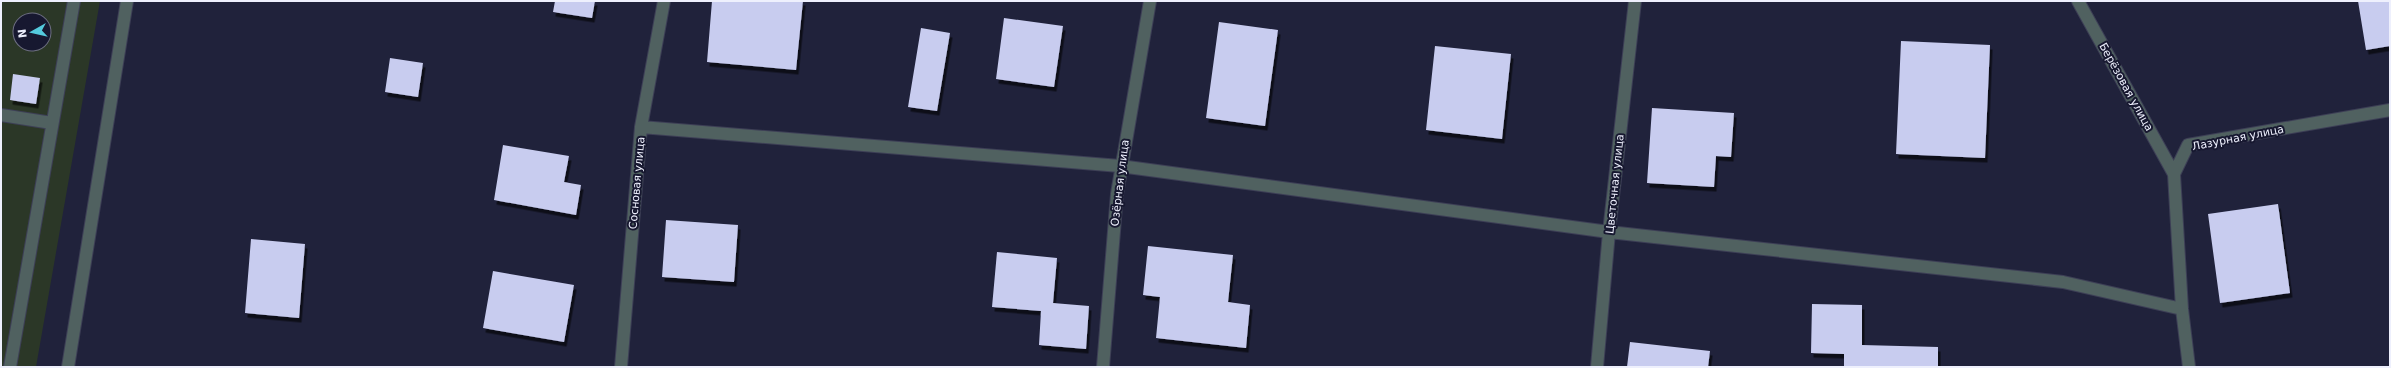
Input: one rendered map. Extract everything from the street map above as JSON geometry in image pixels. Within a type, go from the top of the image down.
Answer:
[{"type":"street","points":[[10,367],[74,1]]},
{"type":"street","points":[[68,367],[127,1]]},
{"type":"street","name":"Сосновая улица","points":[[621,367],[641,127],[664,1]]},
{"type":"street","name":"Озёрная улица","points":[[1103,367],[1120,166],[1150,1]]},
{"type":"street","name":"Цветочная улица","points":[[1597,367],[1635,1]]},
{"type":"street","name":"Берёзовая улица","points":[[2078,1],[2174,174]]},
{"type":"street","name":"Лазурная улица","points":[[2189,367],[2182,309],[2174,174],[2188,145],[2390,110]]},
{"type":"street","points":[[1,115],[52,123]]},
{"type":"street","points":[[641,127],[1120,166],[1610,232],[2063,282],[2182,309]]},
{"type":"green space","points":[[1,1],[100,1],[36,367],[1,367]]},
{"type":"building","points":[[555,1],[595,1],[592,18],[553,12]]},
{"type":"building","points":[[712,1],[803,1],[796,70],[707,62]]},
{"type":"building","points":[[2358,1],[2390,1],[2390,46],[2366,50]]},
{"type":"building","points":[[1004,18],[1063,26],[1054,87],[996,79]]},
{"type":"building","points":[[1219,22],[1278,30],[1265,126],[1206,118]]},
{"type":"building","points":[[921,28],[950,33],[937,111],[908,107]]},
{"type":"building","points":[[1901,41],[1990,45],[1985,158],[1896,154]]},
{"type":"building","points":[[1435,46],[1511,54],[1502,139],[1426,130]]},
{"type":"building","points":[[390,58],[423,63],[418,97],[385,92]]},
{"type":"building","points":[[13,74],[40,78],[36,104],[10,100]]},
{"type":"building","points":[[1652,108],[1734,113],[1731,157],[1716,156],[1714,187],[1647,183]]},
{"type":"building","points":[[503,145],[569,156],[564,182],[581,185],[576,215],[494,200]]},
{"type":"building","points":[[2278,204],[2290,293],[2220,303],[2208,214]]},
{"type":"building","points":[[666,220],[738,225],[734,282],[662,277]]},
{"type":"building","points":[[251,239],[305,244],[299,318],[245,313]]},
{"type":"building","points":[[1148,246],[1233,255],[1228,302],[1250,305],[1246,348],[1156,338],[1160,297],[1143,295]]},
{"type":"building","points":[[997,252],[1057,258],[1053,303],[1089,306],[1086,349],[1039,345],[1041,311],[992,307]]},
{"type":"building","points":[[493,271],[574,285],[564,342],[483,328]]},
{"type":"building","points":[[1812,304],[1862,305],[1862,345],[1938,347],[1938,367],[1844,367],[1844,354],[1811,353]]},
{"type":"building","points":[[1630,342],[1710,351],[1708,367],[1627,367]]}]
